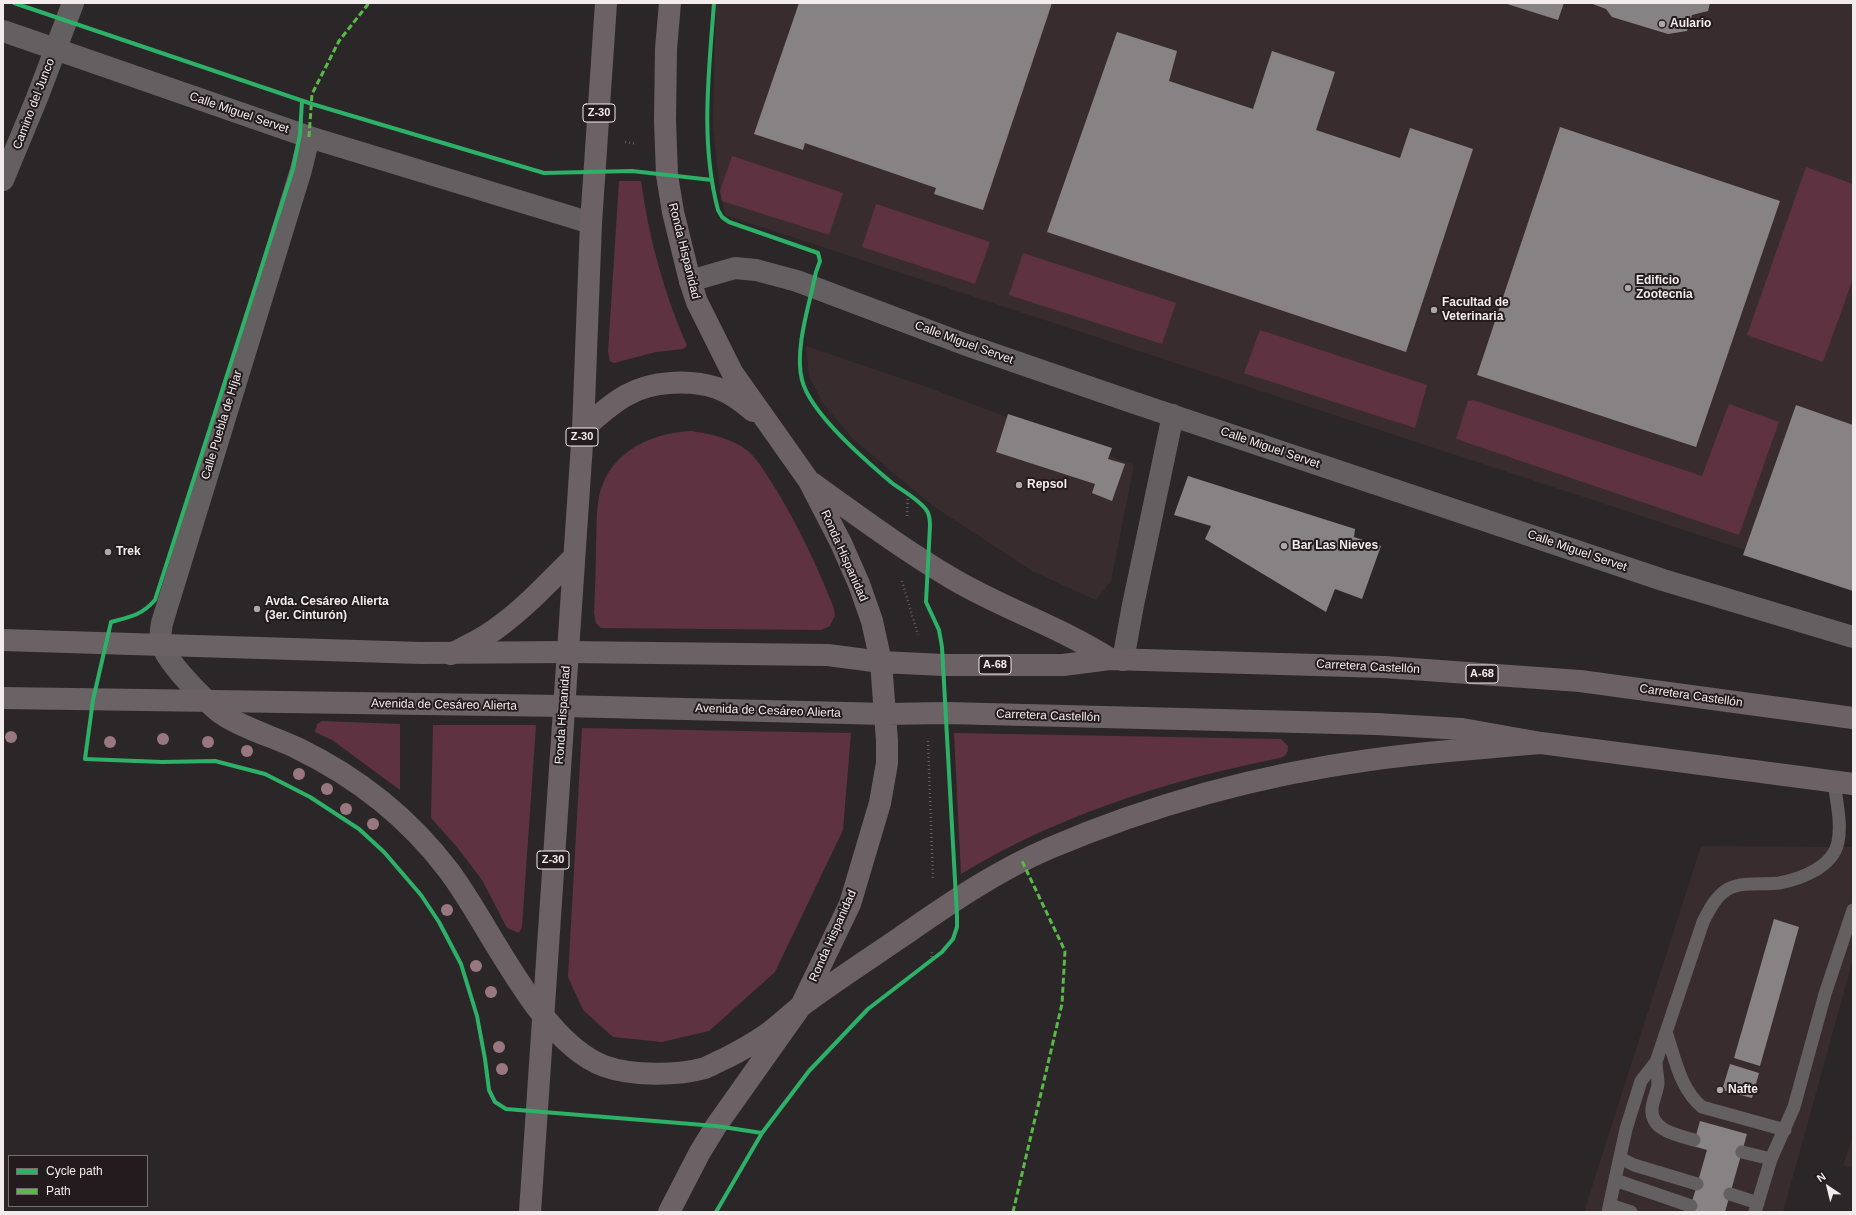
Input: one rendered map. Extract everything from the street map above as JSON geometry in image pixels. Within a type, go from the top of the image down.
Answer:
[{"type":"highway","name":"Ronda Hispanidad","points":[[530,1212],[542,1014],[583,429],[591,223],[598,139],[606,3]]},
{"type":"highway","name":"Ronda Hispanidad","points":[[670,3],[666,48],[666,148],[673,212],[690,281],[697,302],[732,372],[764,419],[809,480],[860,584],[872,621],[881,662],[886,714],[887,763],[880,803],[870,842],[850,904],[801,1006],[716,1126],[700,1152],[670,1212]]},
{"type":"highway","points":[[583,429],[610,405],[628,394],[652,386],[672,384],[693,383],[717,388],[733,396],[764,419]]},
{"type":"highway","points":[[809,480],[894,543],[953,579],[1116,660]]},
{"type":"highway","points":[[452,654],[481,639],[498,628],[545,586],[574,557]]},
{"type":"highway","name":"Carretera Castellón","points":[[881,662],[943,665],[1063,665],[1116,660],[1384,667],[1580,681],[1853,718]]},
{"type":"highway","points":[[207,702],[223,716],[296,748],[331,766],[386,804],[414,830],[450,872],[542,1014],[560,1036],[579,1054],[608,1067],[622,1071],[650,1074],[683,1072],[706,1067],[741,1050],[769,1033],[801,1006],[957,898],[1001,871],[1050,848],[1094,831],[1209,793],[1276,777],[1365,761],[1432,752],[1541,743]]},
{"type":"highway","name":"Carretera Castellón","points":[[886,714],[947,713],[1377,724],[1462,729],[1541,743],[1843,783]]},
{"type":"main road","points":[[3,640],[452,654],[568,652],[828,655],[881,662]]},
{"type":"main road","name":"Avenida de Cesáreo Alierta","points":[[3,698],[564,706],[886,714]]},
{"type":"street","name":"Camino del Junco","points":[[3,180],[37,98],[73,3]]},
{"type":"street","name":"Calle Miguel Servet","points":[[3,32],[309,137],[591,223]]},
{"type":"street","name":"Calle Puebla de Híjar","points":[[162,645],[160,634],[167,605],[298,178],[309,137]]},
{"type":"street","name":"Calle Miguel Servet","points":[[690,281],[735,268],[756,270],[802,283],[964,344],[1129,401],[1663,580],[1853,637]]},
{"type":"street","points":[[1116,660],[1132,605],[1173,415]]},
{"type":"street","points":[[162,645],[187,681],[207,702]]},
{"type":"lane","points":[[1631,1212],[1609,1209],[1626,1129],[1641,1081],[1656,1062],[1703,922],[1710,908],[1719,896],[1728,889],[1738,885],[1779,882],[1796,878],[1813,872],[1832,856],[1838,842],[1843,783]]},
{"type":"lane","points":[[1730,1194],[1756,1207],[1771,1159],[1794,1107],[1825,994],[1853,910]]},
{"type":"lane","points":[[1666,1032],[1683,1082],[1693,1100],[1702,1107],[1785,1130]]},
{"type":"lane","points":[[1656,1062],[1658,1085],[1652,1113],[1656,1123],[1661,1128],[1672,1134],[1694,1140]]},
{"type":"lane","points":[[1742,1152],[1771,1159]]},
{"type":"lane","points":[[1620,1158],[1634,1164],[1697,1184]]},
{"type":"lane","points":[[1615,1180],[1691,1206]]},
{"type":"path","points":[[598,139],[666,148]]},
{"type":"path","points":[[903,491],[913,499]]},
{"type":"path","points":[[925,966],[937,956]]},
{"type":"shaded area","name":"Facultad de Veterinaria","points":[[716,3],[1853,3],[1853,425],[1796,405],[1745,550],[725,215],[720,191],[713,127]]},
{"type":"shaded area","points":[[732,156],[843,193],[829,235],[722,201],[720,191]]},
{"type":"shaded area","points":[[1806,167],[1853,184],[1853,279],[1823,362],[1747,335]]},
{"type":"shaded area","points":[[619,181],[641,181],[648,224],[658,265],[671,306],[687,346],[683,349],[656,352],[614,363],[610,361],[608,352]]},
{"type":"shaded area","points":[[876,204],[990,242],[975,284],[862,247]]},
{"type":"shaded area","points":[[1023,253],[1176,303],[1162,344],[1009,295]]},
{"type":"shaded area","points":[[1260,330],[1427,385],[1415,428],[1244,373]]},
{"type":"shaded area","name":"Repsol","points":[[806,346],[924,386],[1134,465],[1111,581],[1096,600],[1032,571],[933,506],[852,438],[823,403],[809,376]]},
{"type":"shaded area","points":[[1473,400],[1702,476],[1729,404],[1779,422],[1739,535],[1456,439],[1468,401]]},
{"type":"shaded area","points":[[691,431],[713,435],[735,443],[748,451],[760,465],[793,519],[821,576],[835,615],[830,626],[821,630],[601,628],[596,623],[594,613],[597,508],[602,486],[609,472],[619,460],[631,450],[644,442],[659,436]]},
{"type":"shaded area","points":[[322,721],[400,724],[400,790],[332,740],[315,732],[317,724]]},
{"type":"shaded area","points":[[433,725],[536,725],[522,927],[519,933],[507,928],[482,880],[457,847],[431,818]]},
{"type":"shaded area","points":[[582,728],[851,733],[843,830],[775,972],[709,1031],[662,1042],[613,1037],[583,1010],[568,977]]},
{"type":"shaded area","points":[[954,733],[1281,739],[1288,746],[1288,748],[1286,754],[1280,758],[1197,777],[1115,802],[1075,817],[998,853],[961,874]]},
{"type":"shaded area","name":"Nafte","points":[[1701,846],[1853,847],[1853,959],[1783,1212],[1584,1212]]},
{"type":"shaded area","points":[[1853,1138],[1853,1168],[1843,1165]]},
{"type":"building","points":[[799,3],[1052,3],[983,210],[934,194],[936,188],[805,143],[803,150],[754,134]]},
{"type":"building","points":[[1504,3],[1564,3],[1558,20]]},
{"type":"building","name":"Aulario","points":[[1590,3],[1710,3],[1708,11],[1692,15],[1687,31],[1668,34],[1612,17],[1606,9]]},
{"type":"building","name":"Facultad de Veterinaria","points":[[1117,32],[1177,51],[1169,81],[1253,109],[1272,51],[1335,72],[1316,130],[1400,158],[1410,128],[1473,149],[1406,352],[1047,232]]},
{"type":"building","name":"Edificio Zootecnia","points":[[1560,127],[1780,201],[1696,447],[1477,375]]},
{"type":"building","points":[[1796,405],[1853,425],[1853,591],[1743,555]]},
{"type":"building","points":[[1008,414],[1112,448],[1108,459],[1125,464],[1112,501],[1092,493],[1095,484],[996,452]]},
{"type":"building","points":[[1188,476],[1355,529],[1354,537],[1381,546],[1362,599],[1335,589],[1326,612],[1205,539],[1211,526],[1174,515]]},
{"type":"building","points":[[1774,919],[1799,927],[1760,1066],[1734,1058]]},
{"type":"building","points":[[1730,1064],[1759,1073],[1752,1098],[1722,1090]]},
{"type":"building","points":[[1700,1121],[1747,1134],[1725,1212],[1689,1212],[1707,1150],[1693,1146]]},
{"type":"marked path","points":[[309,137],[312,94],[339,41],[369,3]]},
{"type":"marked path","points":[[1013,1212],[1062,1004],[1065,951],[1022,861]]},
{"type":"cycle path","points":[[14,3],[312,104],[544,173],[632,171],[712,180]]},
{"type":"cycle path","points":[[714,3],[707,107],[709,159],[712,184],[718,210],[722,217],[729,222],[818,253],[820,261],[816,272],[801,340],[800,368],[802,380],[807,393],[816,407],[840,436],[892,483],[920,503],[927,511],[929,517],[930,526],[926,602],[939,630],[942,647],[957,916],[957,927],[953,939],[942,952],[868,1009],[809,1071],[762,1133],[716,1212]]},
{"type":"cycle path","points":[[302,101],[300,134],[293,169],[155,600],[140,612],[130,617],[111,622],[93,700],[85,759],[162,762],[215,761],[265,774],[310,797],[359,829],[384,852],[421,895],[439,922],[461,964],[477,1016],[489,1090],[495,1102],[506,1109],[716,1126],[762,1133]]},
{"type":"place","name":"Aulario","points":[[1662,24]]},
{"type":"place","name":"Edificio Zootecnia","points":[[1628,288]]},
{"type":"place","name":"Facultad de Veterinaria","points":[[1434,310]]},
{"type":"place","name":"Repsol","points":[[1019,485]]},
{"type":"place","name":"Bar Las Nieves","points":[[1284,546]]},
{"type":"place","name":"Trek","points":[[108,552]]},
{"type":"place","name":"Avda. Cesáreo Alierta (3er. Cinturón)","points":[[257,609]]},
{"type":"place","name":"Nafte","points":[[1720,1090]]}]
